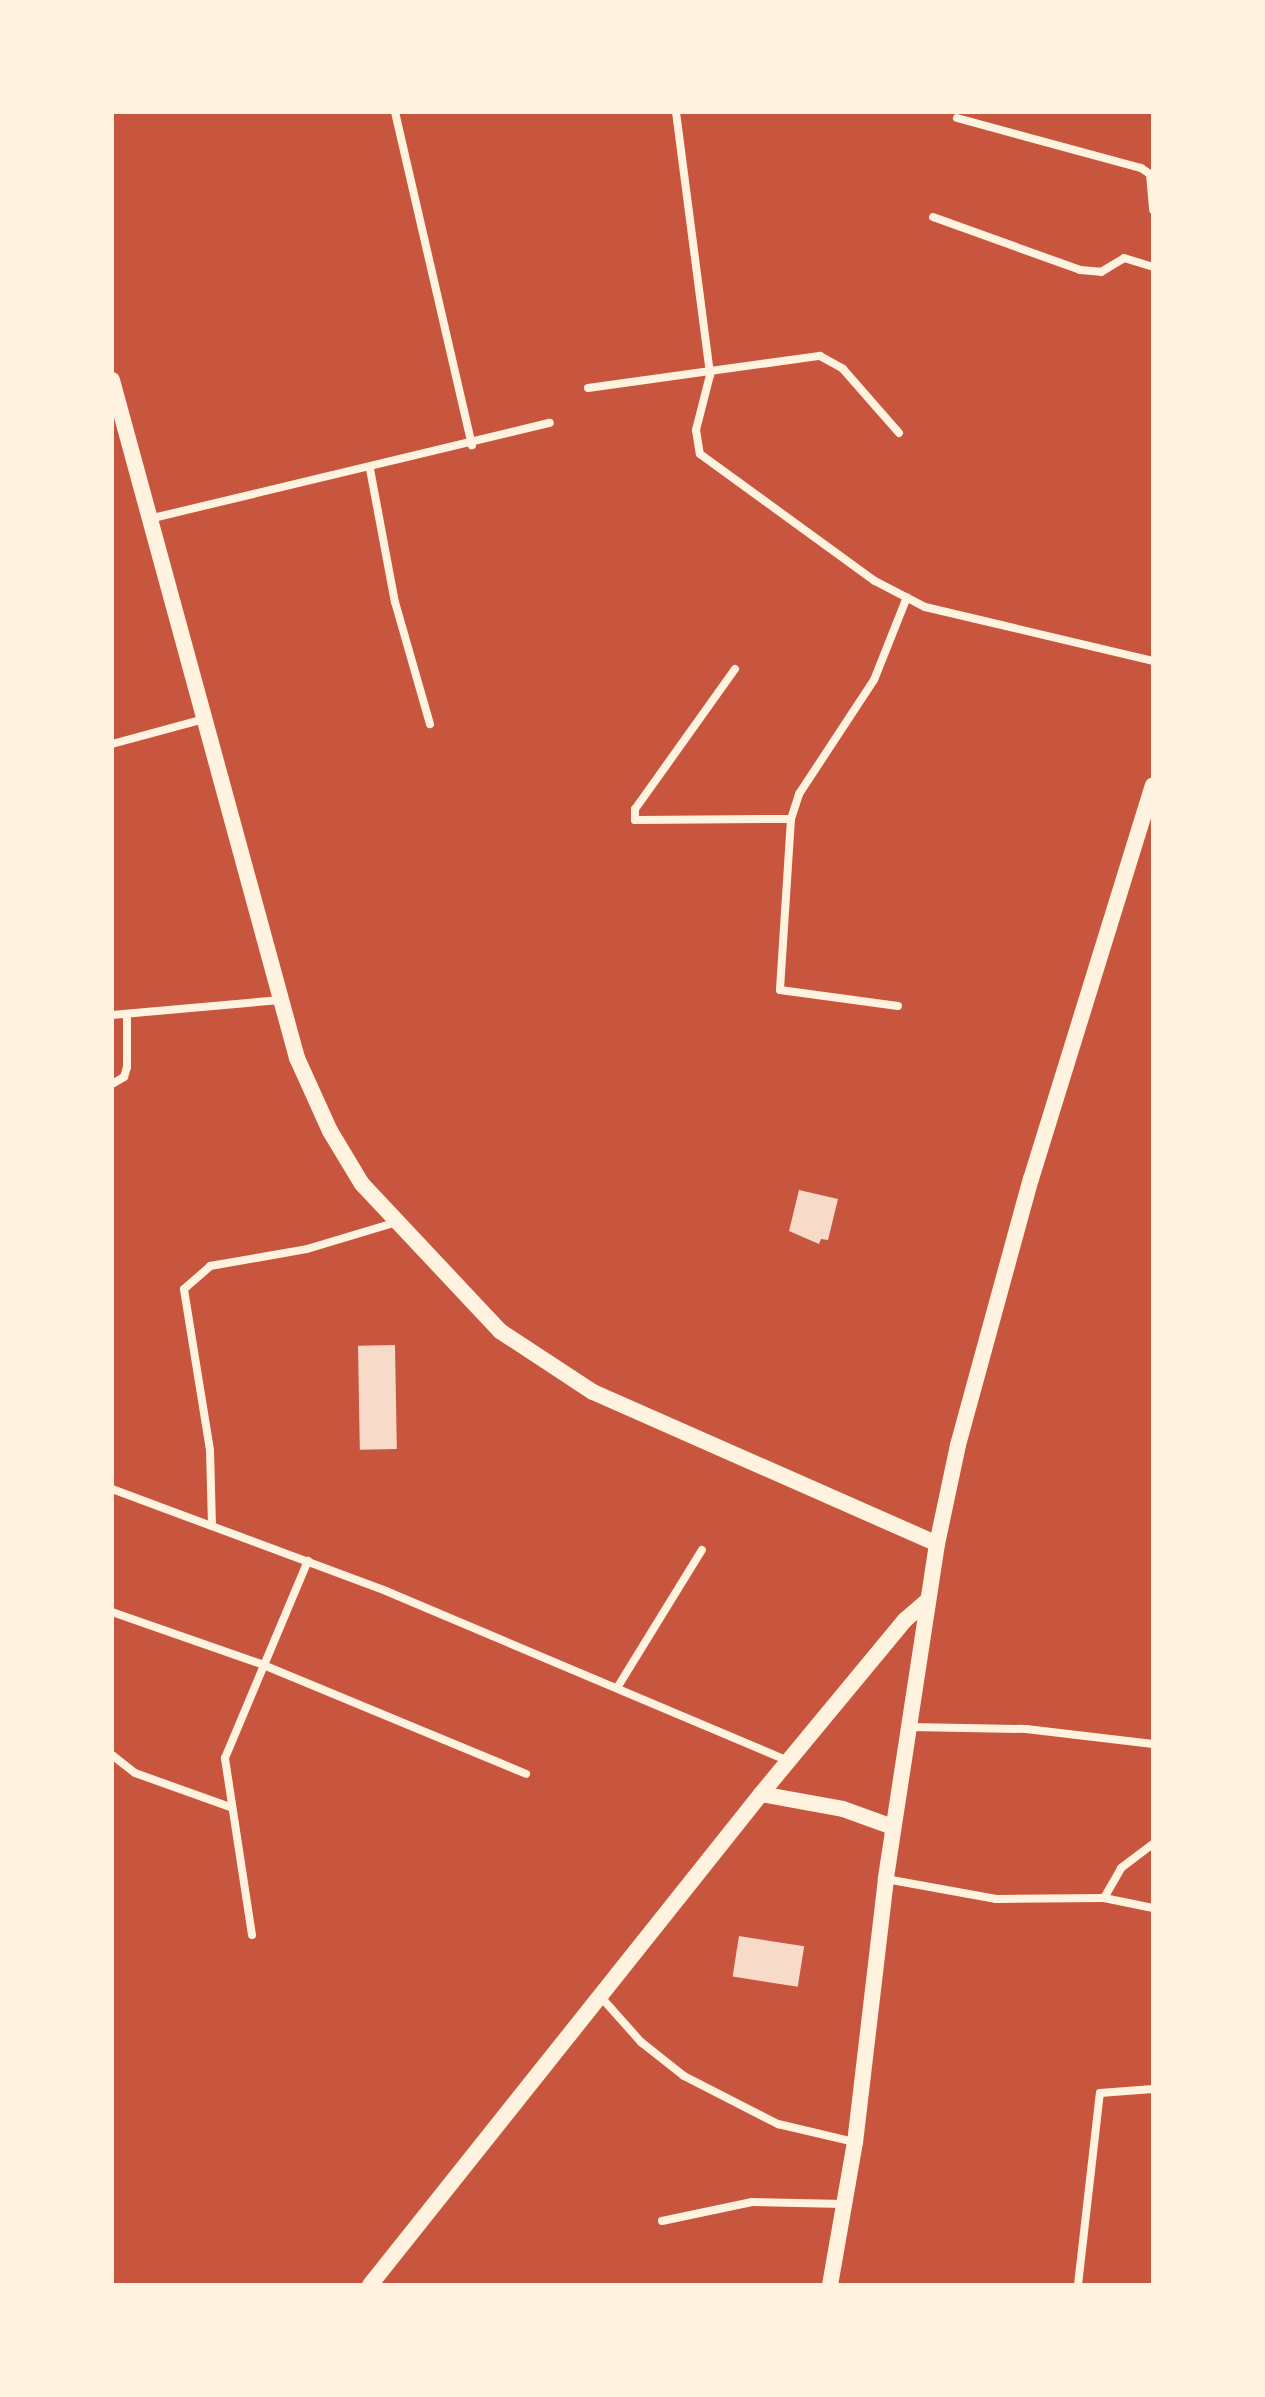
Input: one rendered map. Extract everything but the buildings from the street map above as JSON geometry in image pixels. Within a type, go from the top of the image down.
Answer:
[{"type":"main road","points":[[112,380],[153,518],[204,719],[297,1058],[330,1131],[362,1184],[500,1331],[593,1392],[937,1544]]},
{"type":"main road","points":[[830,2285],[855,2142],[886,1879],[927,1601],[958,1445],[1031,1179],[1153,786]]},
{"type":"main road","points":[[370,2285],[761,1794],[905,1620],[927,1601]]},
{"type":"main road","points":[[761,1794],[843,1809],[893,1827]]},
{"type":"street","points":[[395,112],[472,445]]},
{"type":"street","points":[[676,112],[710,375],[696,430],[700,454],[875,581],[925,607],[1153,661]]},
{"type":"street","points":[[957,118],[1143,169],[1150,174],[1153,210]]},
{"type":"street","points":[[933,217],[1080,270],[1101,272],[1124,258],[1153,267]]},
{"type":"street","points":[[588,388],[710,375],[807,356],[831,359],[899,433]]},
{"type":"street","points":[[153,518],[472,445],[550,423]]},
{"type":"street","points":[[370,469],[395,602],[430,724]]},
{"type":"street","points":[[898,1006],[780,990],[791,819],[799,794],[874,680],[907,597]]},
{"type":"street","points":[[735,669],[633,815],[640,820],[791,819]]},
{"type":"street","points":[[112,744],[204,719]]},
{"type":"street","points":[[112,1015],[280,1000]]},
{"type":"street","points":[[112,1084],[124,1077],[127,1067],[127,1015]]},
{"type":"street","points":[[212,1526],[208,1434],[184,1289],[210,1266],[307,1249],[397,1222]]},
{"type":"street","points":[[112,1489],[308,1561],[789,1761]]},
{"type":"street","points":[[617,1688],[702,1550]]},
{"type":"street","points":[[252,1935],[230,1807],[227,1748],[308,1561]]},
{"type":"street","points":[[112,1612],[261,1664],[526,1774]]},
{"type":"street","points":[[909,1727],[1026,1729],[1153,1744]]},
{"type":"street","points":[[112,1755],[135,1773],[230,1807]]},
{"type":"street","points":[[1104,1898],[1121,1868],[1153,1844]]},
{"type":"street","points":[[886,1879],[996,1899],[1104,1898],[1153,1908]]},
{"type":"street","points":[[600,1996],[641,2042],[684,2076],[778,2124],[855,2142]]},
{"type":"street","points":[[1078,2285],[1098,2099],[1113,2089],[1153,2089]]},
{"type":"street","points":[[662,2221],[752,2202],[844,2204]]}]
